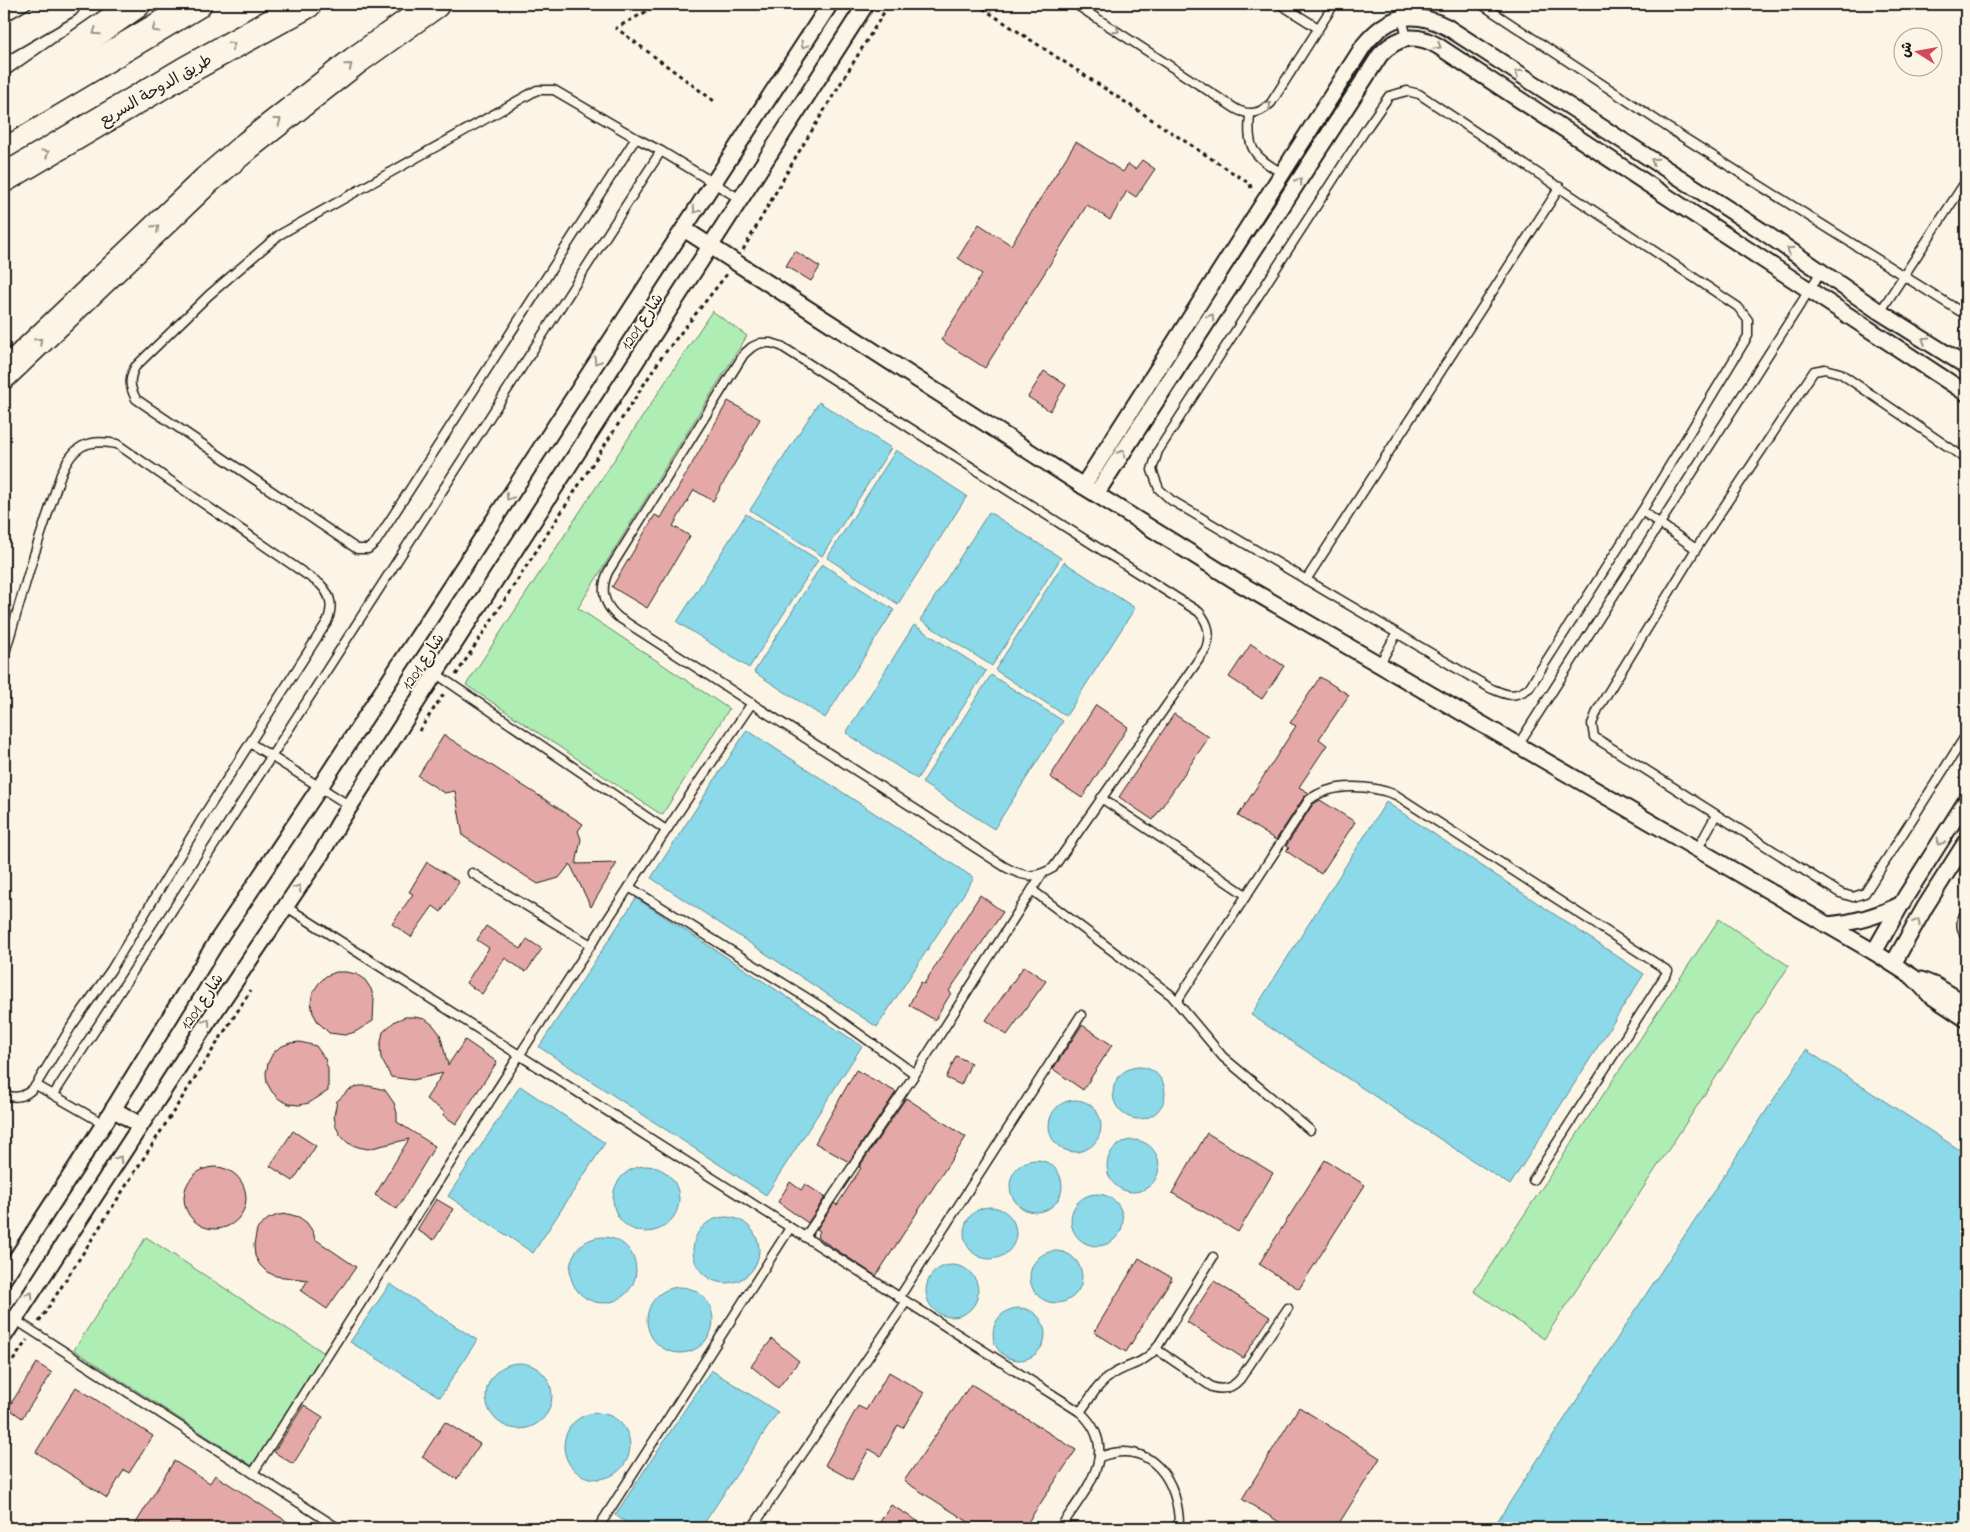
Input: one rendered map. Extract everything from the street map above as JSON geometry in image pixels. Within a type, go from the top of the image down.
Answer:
[{"type":"highway","points":[[4,40],[66,4]]},
{"type":"highway","points":[[4,96],[136,4]]},
{"type":"highway","points":[[4,120],[197,4]]},
{"type":"highway","name":"طريق الدوحة السريع","points":[[4,178],[187,70],[307,4]]},
{"type":"highway","points":[[4,374],[200,186],[248,145],[355,61],[435,4]]},
{"type":"street","name":"شارع 1201","points":[[4,1278],[104,1124],[222,933],[320,787],[830,4]]},
{"type":"street","name":"شارع 1201","points":[[4,1336],[140,1125],[321,854],[435,673],[866,4]]},
{"type":"street","points":[[1083,486],[1364,45],[1374,32],[1402,11],[1433,20],[1447,27],[1762,231],[1880,312],[1966,366]]},
{"type":"street","points":[[1096,494],[1380,55],[1387,47],[1407,38],[1429,40],[1966,393]]},
{"type":"street","points":[[684,229],[1083,486],[1239,583],[1874,952],[1913,978],[1930,995],[1966,1019]]},
{"type":"street","points":[[1874,952],[1966,801]]},
{"type":"street","points":[[1893,964],[1925,907],[1966,842]]},
{"type":"street","points":[[1828,925],[1866,919],[1902,904]]},
{"type":"street","points":[[1913,978],[1936,986],[1966,1004]]},
{"type":"street","points":[[113,1109],[140,1125]]},
{"type":"lane","points":[[1075,4],[1236,109],[1250,114],[1258,112],[1271,103],[1334,4]]},
{"type":"lane","points":[[1280,4],[1318,28]]},
{"type":"lane","points":[[1481,4],[1670,129],[1966,315]]},
{"type":"lane","points":[[1402,11],[1407,38]]},
{"type":"lane","points":[[636,138],[376,542],[368,549],[357,549],[136,399],[130,388],[130,377],[135,367],[209,295],[279,235],[536,90],[554,90],[661,151],[740,199]]},
{"type":"lane","points":[[1407,91],[1419,94],[1560,187],[1738,307],[1748,320],[1748,336],[1642,512],[1529,688],[1519,695],[1507,695],[1490,688],[1171,500],[1159,489],[1152,470],[1158,450],[1389,96],[1407,91]]},
{"type":"lane","points":[[1250,114],[1249,132],[1252,149],[1263,162],[1282,173]]},
{"type":"lane","points":[[54,1094],[661,151]]},
{"type":"lane","points":[[1880,312],[1966,181]]},
{"type":"lane","points":[[1306,580],[1560,187]]},
{"type":"lane","points":[[1518,745],[1821,272]]},
{"type":"lane","points":[[761,343],[772,343],[781,346],[1199,612],[1206,620],[1209,629],[1209,639],[1206,649],[1101,798],[1052,868],[1042,874],[1029,876],[1005,867],[618,617],[610,610],[605,602],[602,591],[608,572],[744,354],[752,347],[761,343]]},
{"type":"lane","points":[[1966,458],[1840,373],[1825,370],[1814,371],[1696,549],[1602,703],[1592,724],[1594,737],[1840,894],[1853,897],[1865,893],[1966,735]]},
{"type":"lane","points":[[4,656],[32,558],[67,461],[76,450],[89,443],[103,441],[117,444],[320,584],[327,592],[331,601],[331,612],[327,622],[111,970],[71,1027],[36,1085],[22,1097],[13,1098],[4,1095]]},
{"type":"lane","points":[[1642,512],[1696,549]]},
{"type":"lane","points":[[1379,665],[1398,634]]},
{"type":"lane","points":[[435,673],[666,830]]},
{"type":"lane","points":[[253,1473],[519,1055],[666,830],[752,703]]},
{"type":"lane","points":[[250,744],[350,806]]},
{"type":"lane","points":[[1177,1001],[1309,800],[1316,794],[1334,789],[1376,789],[1386,791],[1405,800],[1668,971],[1533,1180]]},
{"type":"lane","points":[[1101,798],[1246,895]]},
{"type":"lane","points":[[1698,850],[1716,815]]},
{"type":"lane","points":[[472,873],[591,945]]},
{"type":"lane","points":[[805,1237],[915,1074],[1042,874]]},
{"type":"lane","points":[[630,887],[823,1008],[915,1074]]},
{"type":"lane","points":[[1032,890],[1177,1001],[1222,1057],[1310,1130]]},
{"type":"lane","points":[[285,906],[1080,1412],[1089,1420],[1095,1431],[1099,1442],[1100,1457],[1096,1471],[1089,1484],[1060,1528]]},
{"type":"lane","points":[[1966,911],[1961,920],[1961,930],[1966,938]]},
{"type":"lane","points":[[752,1528],[903,1300],[1081,1015]]},
{"type":"lane","points":[[36,1085],[104,1124]]},
{"type":"lane","points":[[598,1528],[790,1228]]},
{"type":"lane","points":[[1080,1412],[1106,1379],[1146,1359],[1156,1348],[1214,1257]]},
{"type":"lane","points":[[1156,1348],[1212,1387],[1218,1389],[1231,1387],[1240,1379],[1288,1308]]},
{"type":"lane","points":[[14,1319],[338,1528]]},
{"type":"lane","points":[[1100,1457],[1110,1453],[1130,1452],[1140,1454],[1156,1464],[1163,1472],[1174,1494],[1178,1506],[1179,1528]]},
{"type":"path","points":[[4,11],[15,4]]},
{"type":"path","points":[[660,4],[616,28],[714,101]]},
{"type":"path","points":[[415,739],[661,358],[736,262],[797,155],[889,4]]},
{"type":"path","points":[[976,4],[1250,184],[1252,193]]},
{"type":"path","points":[[4,1374],[252,988]]},
{"type":"green space","points":[[712,311],[747,336],[578,608],[729,709],[662,815],[466,685]]},
{"type":"green space","points":[[1719,919],[1789,966],[1544,1339],[1474,1291]]},
{"type":"green space","points":[[146,1237],[326,1354],[254,1467],[74,1350]]},
{"type":"water","points":[[819,402],[891,448],[822,556],[750,510]]},
{"type":"water","points":[[896,450],[967,496],[898,604],[827,558]]},
{"type":"water","points":[[989,512],[1061,558],[992,666],[920,620]]},
{"type":"water","points":[[746,514],[818,560],[749,668],[677,622]]},
{"type":"water","points":[[1064,562],[1135,608],[1066,716],[995,670]]},
{"type":"water","points":[[822,564],[894,610],[825,718],[754,672]]},
{"type":"water","points":[[914,625],[986,671],[917,779],[846,733]]},
{"type":"water","points":[[991,675],[1063,721],[994,829],[922,783]]},
{"type":"water","points":[[747,730],[974,878],[877,1027],[651,878]]},
{"type":"water","points":[[1386,802],[1644,974],[1510,1185],[1251,1015]]},
{"type":"water","points":[[636,898],[862,1046],[766,1195],[539,1047]]},
{"type":"water","points":[[1806,1050],[1966,1154],[1966,1528],[1493,1528]]},
{"type":"water","points":[[1134,1067],[1144,1067],[1153,1071],[1161,1079],[1165,1093],[1161,1107],[1153,1115],[1144,1119],[1134,1119],[1125,1115],[1117,1107],[1113,1098],[1113,1088],[1117,1079],[1125,1071]]},
{"type":"water","points":[[520,1086],[605,1143],[533,1253],[448,1196]]},
{"type":"water","points":[[1070,1100],[1080,1100],[1089,1104],[1097,1112],[1101,1126],[1097,1140],[1089,1148],[1080,1152],[1070,1152],[1061,1148],[1053,1140],[1049,1131],[1049,1121],[1053,1112],[1061,1104]]},
{"type":"water","points":[[1128,1140],[1138,1140],[1147,1144],[1155,1152],[1159,1166],[1155,1180],[1147,1188],[1138,1192],[1128,1192],[1119,1188],[1111,1180],[1107,1171],[1107,1161],[1111,1152],[1119,1144]]},
{"type":"water","points":[[1031,1160],[1041,1160],[1050,1164],[1058,1172],[1062,1186],[1058,1200],[1050,1208],[1041,1212],[1031,1212],[1022,1208],[1014,1200],[1010,1191],[1010,1181],[1014,1172],[1022,1164]]},
{"type":"water","points":[[646,1166],[659,1169],[669,1176],[676,1186],[679,1199],[676,1212],[669,1222],[659,1229],[646,1232],[633,1229],[623,1222],[616,1212],[613,1199],[616,1186],[623,1176],[633,1169]]},
{"type":"water","points":[[1092,1194],[1102,1194],[1111,1198],[1119,1206],[1123,1220],[1119,1234],[1111,1242],[1102,1246],[1092,1246],[1083,1242],[1075,1234],[1071,1225],[1071,1215],[1075,1206],[1083,1198]]},
{"type":"water","points":[[985,1207],[995,1207],[1004,1211],[1012,1219],[1016,1233],[1012,1247],[1004,1255],[995,1259],[985,1259],[976,1255],[968,1247],[964,1238],[964,1228],[968,1219],[976,1211]]},
{"type":"water","points":[[726,1217],[739,1220],[749,1227],[756,1237],[759,1250],[756,1263],[749,1273],[739,1280],[726,1283],[713,1280],[703,1273],[696,1263],[693,1250],[696,1237],[703,1227],[713,1220]]},
{"type":"water","points":[[603,1237],[616,1240],[626,1247],[633,1257],[636,1270],[633,1283],[626,1293],[616,1300],[603,1303],[590,1300],[580,1293],[573,1283],[570,1270],[573,1257],[580,1247],[590,1240]]},
{"type":"water","points":[[1051,1251],[1061,1251],[1070,1255],[1078,1263],[1082,1277],[1078,1291],[1070,1299],[1061,1303],[1051,1303],[1042,1299],[1034,1291],[1030,1282],[1030,1272],[1034,1263],[1042,1255]]},
{"type":"water","points":[[947,1265],[957,1265],[966,1269],[974,1277],[978,1291],[974,1305],[966,1313],[957,1317],[947,1317],[938,1313],[930,1305],[926,1296],[926,1286],[930,1277],[938,1269]]},
{"type":"water","points":[[390,1284],[477,1340],[440,1397],[350,1342]]},
{"type":"water","points":[[680,1287],[693,1290],[703,1297],[710,1307],[713,1320],[710,1333],[703,1343],[693,1350],[680,1353],[667,1350],[657,1343],[650,1333],[647,1320],[650,1307],[657,1297],[667,1290]]},
{"type":"water","points":[[1014,1308],[1024,1308],[1034,1312],[1041,1319],[1045,1334],[1041,1349],[1034,1356],[1024,1360],[1014,1360],[1004,1356],[997,1349],[993,1339],[993,1329],[997,1319],[1004,1312]]},
{"type":"water","points":[[519,1363],[532,1366],[542,1373],[549,1383],[552,1396],[549,1409],[542,1419],[532,1426],[519,1429],[506,1426],[496,1419],[489,1409],[486,1396],[489,1383],[496,1373],[506,1366]]},
{"type":"water","points":[[711,1370],[778,1412],[701,1528],[634,1528],[615,1515]]},
{"type":"water","points":[[597,1413],[610,1416],[620,1423],[627,1433],[630,1446],[627,1459],[620,1469],[610,1476],[597,1479],[584,1476],[574,1469],[567,1459],[564,1446],[567,1433],[574,1423],[584,1416]]},
{"type":"building","points":[[1076,142],[1123,172],[1128,164],[1135,169],[1142,160],[1155,169],[1136,197],[1127,191],[1110,220],[1087,205],[985,368],[941,340],[982,274],[958,258],[979,224],[1011,245]]},
{"type":"building","points":[[795,251],[820,267],[811,281],[786,266]]},
{"type":"building","points":[[1044,371],[1066,385],[1050,411],[1028,397]]},
{"type":"building","points":[[728,401],[760,419],[713,501],[694,490],[673,526],[690,536],[647,608],[612,587],[655,515],[661,518]]},
{"type":"building","points":[[1251,644],[1284,666],[1262,699],[1229,677]]},
{"type":"building","points":[[1320,677],[1349,695],[1319,739],[1327,745],[1299,787],[1309,793],[1304,797],[1276,840],[1238,816],[1296,726],[1290,723]]},
{"type":"building","points":[[1096,705],[1128,727],[1082,798],[1050,777]]},
{"type":"building","points":[[1174,714],[1209,737],[1153,820],[1119,797]]},
{"type":"building","points":[[444,735],[583,824],[578,831],[581,839],[576,864],[617,863],[591,907],[570,864],[559,878],[538,884],[463,836],[455,791],[444,793],[418,776]]},
{"type":"building","points":[[1320,800],[1355,822],[1321,874],[1286,851],[1289,848],[1286,846],[1313,804]]},
{"type":"building","points":[[427,862],[459,882],[441,912],[433,906],[411,937],[392,924],[413,894],[409,892]]},
{"type":"building","points":[[980,895],[1003,912],[949,991],[951,993],[935,1020],[909,1005],[921,982],[924,984]]},
{"type":"building","points":[[486,926],[521,949],[527,939],[542,949],[526,972],[505,958],[482,994],[466,983],[489,948],[477,940]]},
{"type":"building","points":[[1024,966],[1046,981],[1007,1035],[986,1020]]},
{"type":"building","points":[[336,972],[356,974],[365,980],[371,989],[374,999],[373,1021],[355,1032],[345,1035],[329,1033],[318,1022],[313,1013],[311,1002],[313,992],[319,983],[326,976]]},
{"type":"building","points":[[405,1017],[425,1019],[433,1025],[440,1034],[448,1065],[465,1040],[497,1062],[456,1124],[443,1115],[445,1112],[426,1099],[443,1073],[413,1080],[391,1077],[381,1058],[380,1047],[383,1032],[395,1021]]},
{"type":"building","points":[[1082,1025],[1112,1045],[1083,1090],[1053,1069]]},
{"type":"building","points":[[300,1042],[316,1046],[325,1059],[328,1069],[328,1091],[309,1103],[299,1105],[289,1104],[279,1099],[267,1083],[266,1073],[273,1053],[280,1047]]},
{"type":"building","points":[[956,1056],[971,1063],[961,1085],[946,1078]]},
{"type":"building","points":[[856,1070],[896,1092],[849,1162],[815,1143]]},
{"type":"building","points":[[359,1086],[369,1086],[385,1090],[394,1103],[397,1122],[435,1146],[397,1209],[375,1195],[409,1139],[368,1149],[348,1143],[336,1127],[334,1116],[337,1101],[349,1090]]},
{"type":"building","points":[[906,1098],[966,1137],[876,1276],[817,1237],[820,1231],[817,1229],[834,1203],[837,1205],[861,1168],[859,1167]]},
{"type":"building","points":[[293,1131],[316,1146],[293,1181],[270,1166]]},
{"type":"building","points":[[1207,1133],[1273,1173],[1238,1232],[1172,1193]]},
{"type":"building","points":[[1325,1160],[1365,1185],[1299,1289],[1259,1264]]},
{"type":"building","points":[[209,1167],[221,1167],[237,1176],[244,1186],[246,1198],[244,1210],[237,1220],[221,1229],[209,1229],[198,1224],[189,1215],[184,1204],[184,1192],[189,1181],[198,1172]]},
{"type":"building","points":[[790,1182],[801,1190],[805,1184],[825,1197],[808,1223],[778,1202]]},
{"type":"building","points":[[436,1199],[453,1209],[434,1240],[417,1230]]},
{"type":"building","points":[[288,1214],[299,1217],[307,1223],[315,1239],[356,1267],[327,1309],[301,1291],[308,1280],[276,1276],[267,1272],[255,1256],[254,1245],[257,1229],[268,1219]]},
{"type":"building","points":[[1139,1258],[1172,1278],[1126,1352],[1094,1332]]},
{"type":"building","points":[[1214,1281],[1270,1317],[1243,1358],[1187,1322]]},
{"type":"building","points":[[772,1339],[799,1361],[778,1388],[751,1366]]},
{"type":"building","points":[[37,1363],[52,1373],[22,1418],[8,1408]]},
{"type":"building","points":[[889,1372],[924,1393],[903,1428],[898,1425],[881,1456],[869,1449],[852,1480],[825,1465],[858,1406],[866,1410]]},
{"type":"building","points":[[971,1384],[1076,1450],[1024,1528],[978,1528],[904,1481]]},
{"type":"building","points":[[76,1387],[153,1436],[129,1473],[124,1470],[107,1498],[36,1452]]},
{"type":"building","points":[[304,1405],[323,1417],[293,1464],[274,1452]]},
{"type":"building","points":[[1299,1407],[1380,1458],[1336,1528],[1289,1528],[1242,1499]]},
{"type":"building","points":[[445,1422],[480,1444],[457,1479],[422,1457]]},
{"type":"building","points":[[174,1461],[210,1483],[215,1475],[297,1528],[133,1528]]},
{"type":"building","points":[[891,1505],[929,1528],[876,1528]]}]
